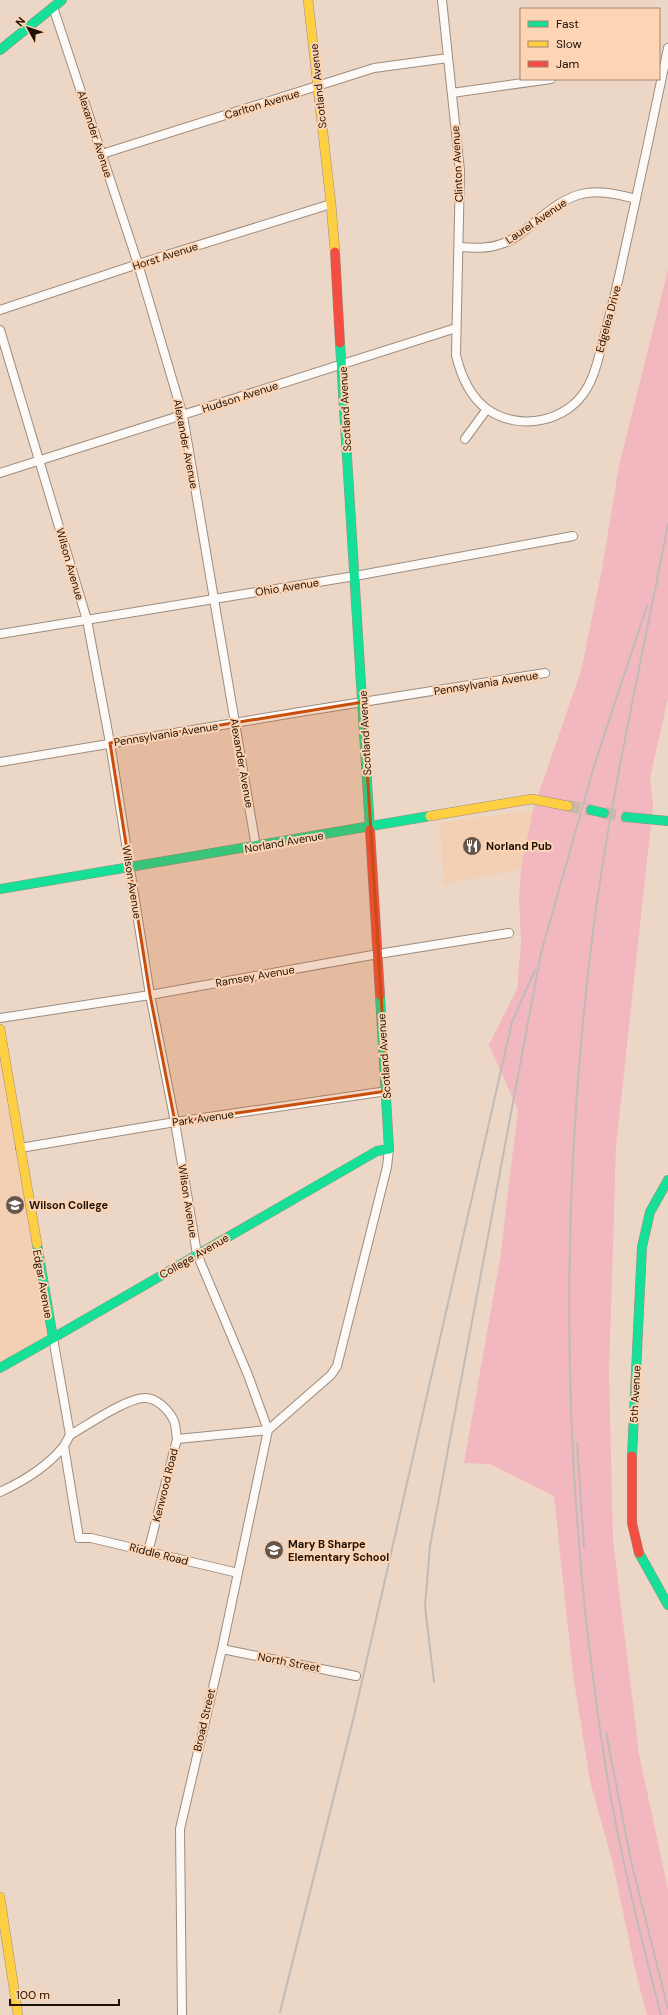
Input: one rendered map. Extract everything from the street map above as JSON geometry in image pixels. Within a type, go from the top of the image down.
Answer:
[{"type":"street","points":[[0,50],[62,0]]},
{"type":"street","name":"Scotland Avenue","points":[[268,1430],[331,1375],[337,1366],[387,1167],[389,1149],[387,1091],[331,204],[308,0]]},
{"type":"street","name":"Clinton Avenue","points":[[442,0],[460,171],[456,328]]},
{"type":"street","name":"Alexander Avenue","points":[[53,7],[138,264],[183,416],[256,847]]},
{"type":"street","name":"Edgelea Drive","points":[[660,73],[662,63],[668,48]]},
{"type":"street","name":"Carlton Avenue","points":[[102,154],[374,68],[448,58]]},
{"type":"street","points":[[452,93],[544,80]]},
{"type":"street","name":"Edgelea Drive","points":[[456,328],[456,355],[460,371],[471,393],[487,409],[508,419],[534,422],[560,414],[579,399],[593,376],[614,303],[659,80]]},
{"type":"street","name":"Laurel Avenue","points":[[459,247],[487,247],[511,240],[559,202],[576,195],[606,192],[636,199]]},
{"type":"street","name":"Horst Avenue","points":[[0,310],[138,264],[331,204]]},
{"type":"street","name":"Hudson Avenue","points":[[0,473],[40,459],[183,416],[342,363],[456,328]]},
{"type":"street","name":"Wilson Avenue","points":[[0,330],[40,459],[87,620],[110,743],[150,995],[175,1122],[197,1254],[248,1375],[268,1430]]},
{"type":"street","points":[[465,439],[487,409]]},
{"type":"street","name":"Ohio Avenue","points":[[0,634],[355,576],[573,536]]},
{"type":"street","name":"Pennsylvania Avenue","points":[[0,762],[235,722],[545,673]]},
{"type":"street","name":"Norland Avenue","points":[[0,890],[532,799],[568,806]]},
{"type":"street","points":[[592,810],[604,813]]},
{"type":"street","points":[[626,817],[668,821]]},
{"type":"street","name":"Ramsey Avenue","points":[[0,1018],[150,995],[509,932]]},
{"type":"street","name":"Edgar Avenue","points":[[0,1029],[52,1338],[70,1435]]},
{"type":"street","name":"Park Avenue","points":[[20,1148],[175,1122],[387,1091]]},
{"type":"street","name":"College Avenue","points":[[0,1368],[377,1152],[389,1149]]},
{"type":"street","name":"5th Avenue","points":[[668,1180],[650,1212],[643,1241],[631,1485],[632,1523],[639,1555],[668,1605]]},
{"type":"street","name":"Kenwood Road","points":[[70,1435],[130,1402],[144,1398],[154,1400],[166,1409],[175,1421],[177,1439],[148,1552]]},
{"type":"street","points":[[177,1439],[268,1430]]},
{"type":"street","name":"Broad Street","points":[[182,2015],[180,1829],[222,1649],[268,1430]]},
{"type":"street","points":[[0,1492],[36,1472],[55,1457],[64,1446],[70,1435]]},
{"type":"street","name":"Riddle Road","points":[[64,1446],[79,1538],[91,1538],[238,1573]]},
{"type":"street","name":"North Street","points":[[222,1649],[356,1676]]},
{"type":"street","points":[[0,1897],[18,2015]]},
{"type":"highlighted area","points":[[363,702],[387,1091],[175,1122],[150,995],[110,743]]},
{"type":"shaded area","points":[[668,270],[668,699],[650,777],[653,805],[616,1146],[609,1373],[613,1541],[639,1754],[668,1890],[668,2015],[647,2015],[635,1969],[613,1864],[590,1781],[573,1674],[554,1496],[490,1464],[464,1463],[500,1259],[518,1110],[489,1045],[517,989],[521,944],[519,896],[521,869],[533,810],[581,671],[602,569],[619,466]]},
{"type":"shaded area","points":[[533,810],[521,869],[444,884],[440,823]]},
{"type":"shaded area","name":"Wilson College","points":[[0,1029],[53,1338],[0,1368]]},
{"type":"tunnel","points":[[568,806],[591,810]]},
{"type":"tunnel","points":[[604,813],[626,817]]},
{"type":"railway","points":[[661,2015],[622,1854],[604,1756],[590,1655],[580,1554],[573,1453],[569,1353],[573,1151],[580,1050],[591,948],[606,841],[668,524]]},
{"type":"railway","points":[[434,1682],[425,1606],[430,1546],[541,953],[595,763],[647,606]]},
{"type":"railway","points":[[280,2012],[354,1716],[512,1022],[535,970]]},
{"type":"railway","points":[[577,1443],[584,1547]]},
{"type":"railway","points":[[606,1732],[631,1861],[668,2009]]},
{"type":"traffic: fast","points":[[0,50],[62,0]]},
{"type":"traffic: fast","points":[[340,343],[370,830]]},
{"type":"traffic: fast","points":[[591,810],[604,813]]},
{"type":"traffic: fast","points":[[0,889],[430,816]]},
{"type":"traffic: fast","points":[[626,817],[668,821]]},
{"type":"traffic: fast","points":[[53,1338],[377,1151],[389,1149],[380,995]]},
{"type":"traffic: fast","points":[[632,1456],[642,1247],[650,1212],[668,1180]]},
{"type":"traffic: fast","points":[[0,1368],[53,1338],[37,1244]]},
{"type":"traffic: fast","points":[[639,1553],[668,1605]]},
{"type":"traffic: slow","points":[[308,0],[335,252]]},
{"type":"traffic: slow","points":[[430,816],[532,799],[568,806]]},
{"type":"traffic: slow","points":[[0,1029],[37,1244]]},
{"type":"traffic: slow","points":[[0,1897],[18,2015]]},
{"type":"traffic: jam","points":[[335,252],[340,343]]},
{"type":"traffic: jam","points":[[370,830],[380,995]]},
{"type":"traffic: jam","points":[[632,1456],[632,1523],[639,1553]]},
{"type":"place","name":"Norland Pub","points":[[472,846]]},
{"type":"place","name":"Wilson College","points":[[15,1205]]},
{"type":"place","name":"Mary B Sharpe Elementary School","points":[[274,1550]]}]
